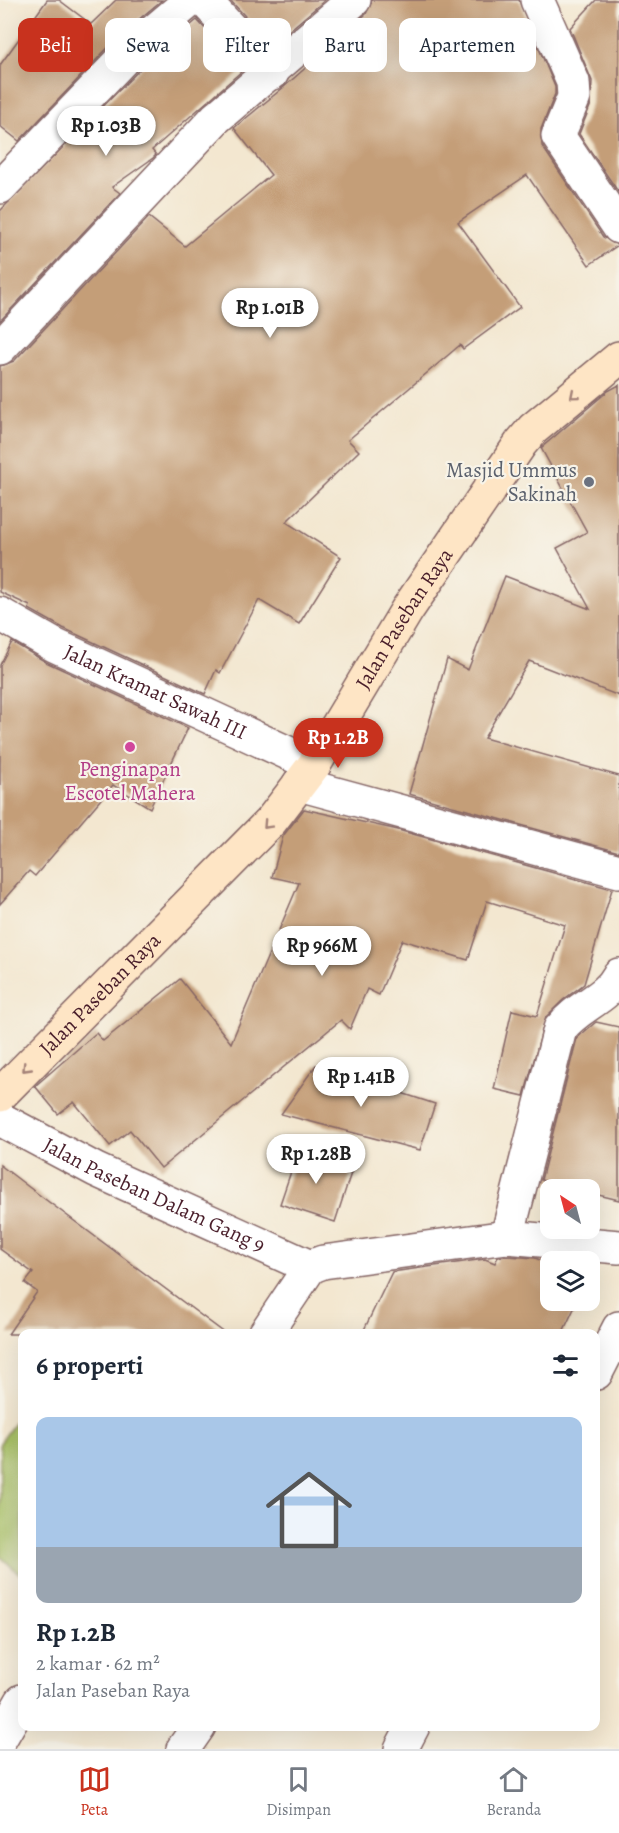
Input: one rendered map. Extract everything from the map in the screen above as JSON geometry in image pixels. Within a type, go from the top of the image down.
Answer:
[{"type":"main road","name":"Jalan Paseban Raya","points":[[0,1095],[271,821],[307,775],[406,610],[521,442],[533,429],[619,358]]},
{"type":"street","points":[[0,187],[134,48],[191,0]]},
{"type":"street","points":[[204,0],[272,73]]},
{"type":"street","points":[[0,348],[216,118],[272,73],[354,0]]},
{"type":"street","points":[[537,0],[573,82],[574,97],[558,136],[619,227]]},
{"type":"street","name":"Jalan Kramat Sawah III","points":[[0,614],[54,645],[307,775],[619,871]]},
{"type":"street","points":[[507,1237],[560,1029],[571,1015],[612,989],[619,975]]},
{"type":"street","name":"Jalan Paseban Dalam Gang 9","points":[[0,1119],[96,1170],[310,1268]]},
{"type":"street","points":[[268,1329],[310,1268],[323,1262],[507,1237],[619,1247]]},
{"type":"street","points":[[600,1365],[619,1328]]},
{"type":"street","points":[[0,1739],[18,1708]]},
{"type":"street","points":[[183,1749],[196,1731]]},
{"type":"street","points":[[401,1749],[410,1731]]},
{"type":"green space","points":[[18,1418],[18,1572],[0,1556],[0,1443]]},
{"type":"building","points":[[47,0],[59,0],[83,18],[34,18]]},
{"type":"building","points":[[116,0],[162,0],[140,18],[105,18],[105,51],[93,63],[93,22]]},
{"type":"building","points":[[230,0],[325,0],[291,29],[291,18],[247,18]]},
{"type":"building","points":[[372,0],[519,0],[526,18],[399,18],[399,72],[536,72],[536,41],[555,87],[555,94],[541,129],[542,146],[603,237],[618,245],[589,265],[527,175],[458,222],[520,307],[463,349],[460,345],[348,440],[359,451],[286,522],[341,557],[299,624],[259,600],[220,673],[216,670],[205,694],[63,628],[29,609],[30,606],[0,592],[0,366],[14,361],[149,217],[185,246],[271,175],[234,128],[303,70],[303,72],[387,72],[387,18],[362,18],[366,14]]},
{"type":"building","points":[[596,0],[619,0],[619,193],[579,134],[591,104],[592,81],[570,28]]},
{"type":"building","points":[[197,20],[203,27],[203,72],[241,72],[152,150],[156,155],[153,158],[112,187],[120,193],[0,321],[0,211],[137,72],[191,72],[191,25]]},
{"type":"building","points":[[18,40],[18,72],[85,72],[19,141],[0,126],[0,65]]},
{"type":"building","points":[[619,385],[619,696],[529,661],[484,738],[619,776],[619,852],[409,794],[447,659],[468,670],[505,576],[590,609],[557,548],[587,532],[541,448],[608,391]]},
{"type":"building","points":[[12,642],[46,662],[188,728],[150,808],[113,785],[35,876],[29,871],[0,904],[0,665]]},
{"type":"building","points":[[304,809],[398,830],[612,889],[584,984],[546,1017],[524,1096],[494,1089],[512,1010],[537,1016],[565,925],[487,901],[468,960],[402,940],[379,995],[367,989],[350,1029],[341,1020],[161,1168],[130,1130],[110,1146],[74,1102],[58,1114],[35,1086],[96,1033],[103,1041],[180,979],[231,1043],[299,883],[272,877],[283,836]]},
{"type":"building","points":[[596,1022],[619,1027],[619,1200],[600,1195],[600,1179],[541,1179],[577,1038]]},
{"type":"building","points":[[316,1065],[435,1104],[420,1150],[281,1114]]},
{"type":"building","points":[[300,1145],[352,1170],[335,1222],[280,1204]]},
{"type":"building","points":[[0,1165],[219,1329],[18,1329],[18,1334],[8,1334],[37,1292],[25,1283],[33,1273],[0,1249]]},
{"type":"building","points":[[507,1256],[540,1260],[540,1311],[573,1311],[564,1329],[364,1329],[392,1272],[485,1259],[495,1263],[498,1257]]},
{"type":"place","name":"Masjid Ummus Sakinah","points":[[589,482]]},
{"type":"place","name":"Penginapan Escotel Mahera","points":[[130,747]]}]
